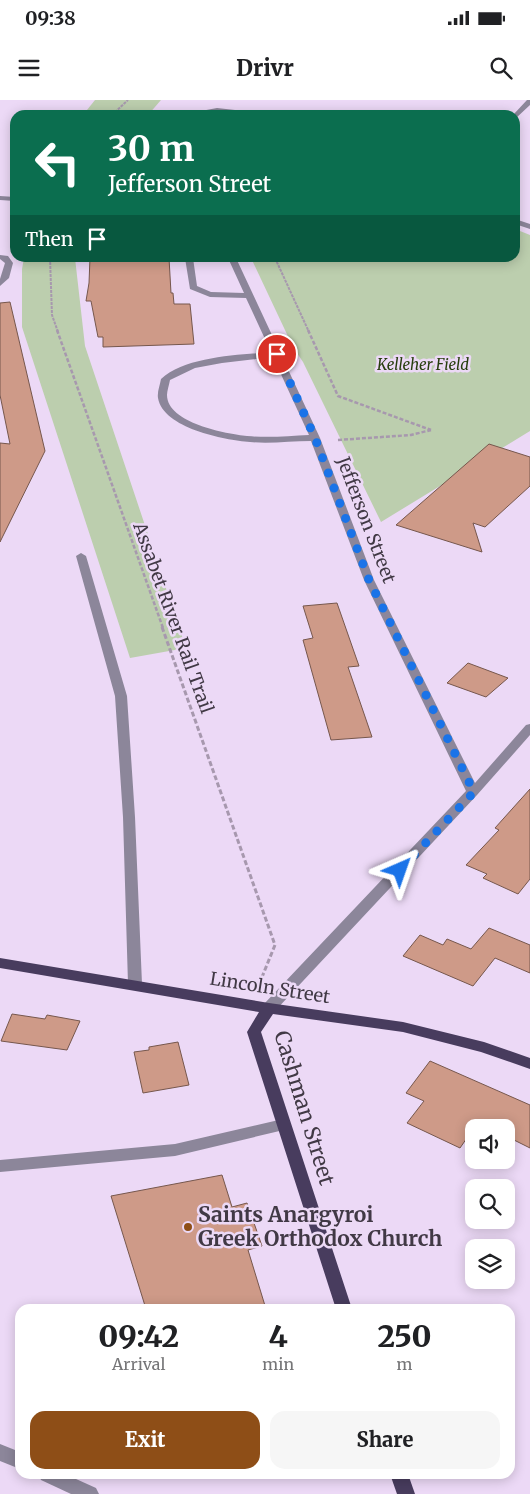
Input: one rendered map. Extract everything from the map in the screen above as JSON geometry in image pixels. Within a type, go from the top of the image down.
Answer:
[{"type":"main road","name":"Lincoln Street","points":[[0,963],[135,984],[269,1008],[403,1027],[484,1047],[530,1064]]},
{"type":"main road","name":"Cashman Street","points":[[269,1008],[254,1032],[342,1304]]},
{"type":"main road","points":[[401,1479],[406,1494]]},
{"type":"street","points":[[520,112],[530,101]]},
{"type":"street","points":[[0,257],[5,258],[9,263],[5,278],[0,284]]},
{"type":"street","points":[[190,262],[193,287],[210,294],[250,296]]},
{"type":"street","name":"Jefferson Street","points":[[234,262],[316,440],[369,580],[474,792]]},
{"type":"street","points":[[277,354],[222,360],[192,366],[166,379],[162,396],[168,411],[177,419],[208,431],[240,438],[316,440]]},
{"type":"street","points":[[81,556],[121,696],[129,817],[135,984]]},
{"type":"street","points":[[269,1008],[474,792],[530,728]]},
{"type":"street","points":[[0,1166],[175,1150],[283,1125]]},
{"type":"street","points":[[0,1452],[15,1459]]},
{"type":"street","points":[[58,1479],[90,1494]]},
{"type":"path","points":[[117,110],[128,100]]},
{"type":"path","name":"Assabet River Rail Trail","points":[[50,262],[52,315],[275,944],[260,982]]},
{"type":"path","points":[[277,262],[338,396],[431,430],[411,435],[316,440]]},
{"type":"green space","points":[[95,100],[161,100],[152,110],[87,110]]},
{"type":"green space","name":"Kelleher Field","points":[[520,231],[530,235],[530,431],[381,522],[303,362],[293,347],[253,262],[520,262]]},
{"type":"green space","points":[[23,262],[75,262],[85,346],[186,648],[130,658],[22,327]]},
{"type":"building","points":[[90,262],[169,262],[171,293],[173,293],[174,304],[190,304],[194,344],[103,347],[103,337],[98,337],[91,301],[86,301]]},
{"type":"building","points":[[10,302],[45,451],[0,542],[0,443],[10,444],[0,395],[0,303]]},
{"type":"building","points":[[489,444],[530,457],[530,486],[485,527],[473,523],[482,552],[396,525]]},
{"type":"building","points":[[337,603],[359,666],[348,667],[372,737],[331,740],[303,640],[313,638],[303,606]]},
{"type":"building","points":[[468,663],[508,678],[486,697],[447,683]]},
{"type":"building","points":[[530,789],[530,879],[518,894],[483,878],[487,874],[466,865],[499,830],[495,828]]},
{"type":"building","points":[[489,928],[530,945],[530,973],[495,958],[473,986],[403,956],[420,935],[443,945],[447,939],[471,949]]},
{"type":"building","points":[[12,1014],[45,1019],[47,1015],[80,1021],[67,1050],[1,1041]]},
{"type":"building","points":[[178,1042],[189,1085],[143,1093],[134,1052],[149,1050],[149,1047]]},
{"type":"building","points":[[430,1061],[530,1105],[530,1148],[515,1140],[515,1119],[465,1119],[465,1141],[460,1148],[407,1123],[424,1101],[406,1093]]},
{"type":"building","name":"Saints Anargyroi Greek Orthodox Church","points":[[222,1175],[232,1207],[247,1203],[262,1246],[248,1250],[264,1304],[144,1304],[111,1196]]},
{"type":"place","name":"Saints Anargyroi Greek Orthodox Church","points":[[188,1227]]},
{"type":"route","points":[[277,354],[315,438],[369,580],[474,792],[400,870]]}]
